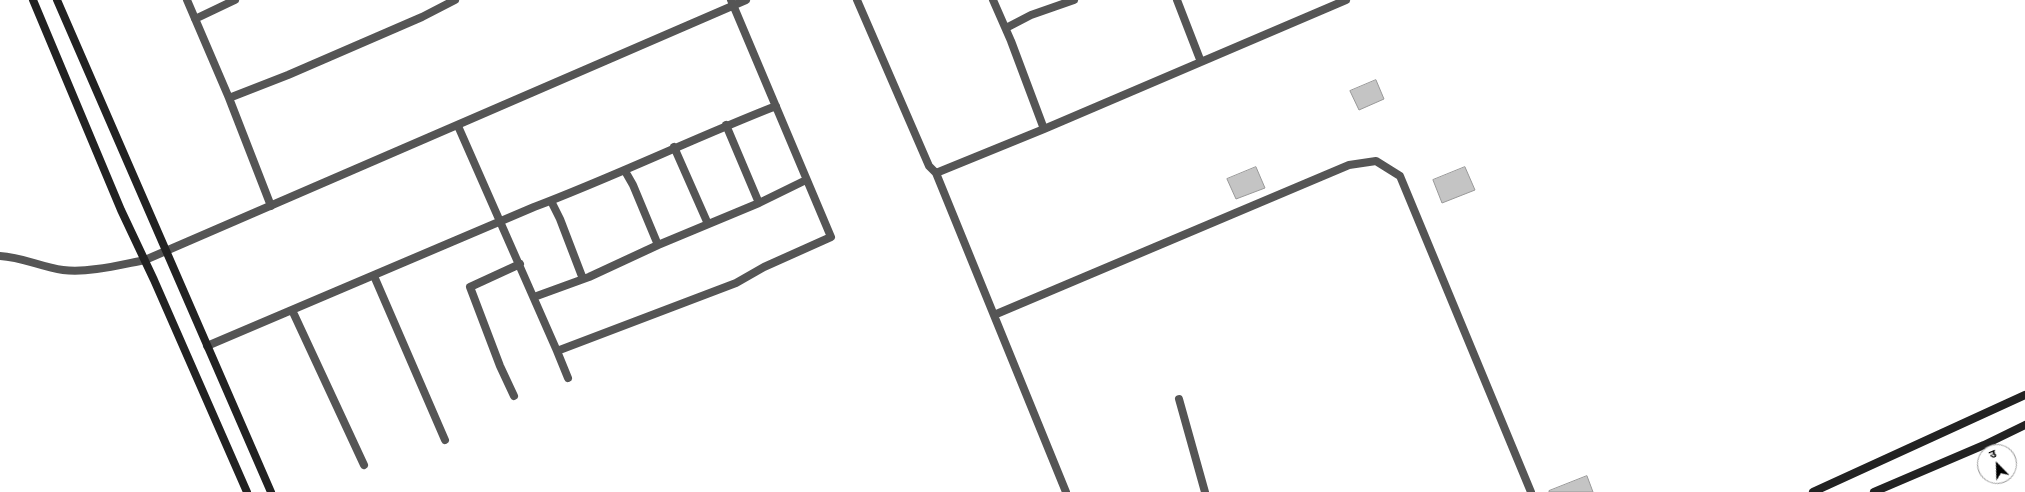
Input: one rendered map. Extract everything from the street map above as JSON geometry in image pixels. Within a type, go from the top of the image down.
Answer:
[{"type":"street","points":[[33,0],[121,210],[145,260],[247,492]]},
{"type":"street","points":[[57,0],[271,492]]},
{"type":"street","points":[[187,0],[229,98],[271,206]]},
{"type":"street","points":[[195,19],[235,0]]},
{"type":"street","points":[[229,98],[288,75],[422,17],[456,0]]},
{"type":"street","points":[[0,256],[13,257],[62,270],[80,270],[145,260],[167,252],[458,126],[732,3],[746,0]]},
{"type":"street","points":[[857,0],[929,166],[936,173],[1066,492]]},
{"type":"street","points":[[993,0],[1006,28],[1044,129]]},
{"type":"street","points":[[1006,28],[1032,15],[1074,0]]},
{"type":"street","points":[[1177,0],[1202,62]]},
{"type":"street","points":[[936,173],[1044,129],[1346,0]]},
{"type":"street","points":[[557,351],[736,283],[764,267],[831,238],[732,3]]},
{"type":"street","points":[[207,346],[625,170],[726,125],[776,106]]},
{"type":"street","points":[[726,125],[759,203]]},
{"type":"street","points":[[458,126],[520,264],[568,378]]},
{"type":"street","points":[[674,148],[708,224]]},
{"type":"street","points":[[994,315],[1349,165],[1376,161],[1400,176],[1531,492]]},
{"type":"street","points":[[625,170],[633,185],[658,245]]},
{"type":"street","points":[[534,297],[583,279],[658,245],[759,203],[806,180]]},
{"type":"street","points":[[551,201],[560,219],[583,279]]},
{"type":"street","points":[[514,396],[500,366],[470,287],[520,264]]},
{"type":"street","points":[[374,276],[445,440]]},
{"type":"street","points":[[292,310],[364,465]]},
{"type":"street","points":[[1813,492],[2025,395]]},
{"type":"street","points":[[1179,399],[1205,492]]},
{"type":"street","points":[[1874,492],[1984,445],[2025,425]]},
{"type":"building","points":[[1376,80],[1384,99],[1359,110],[1350,91]]},
{"type":"building","points":[[1256,167],[1265,188],[1236,199],[1227,179]]},
{"type":"building","points":[[1465,167],[1475,190],[1442,203],[1433,180]]},
{"type":"building","points":[[1587,476],[1593,492],[1549,492],[1549,491]]}]
